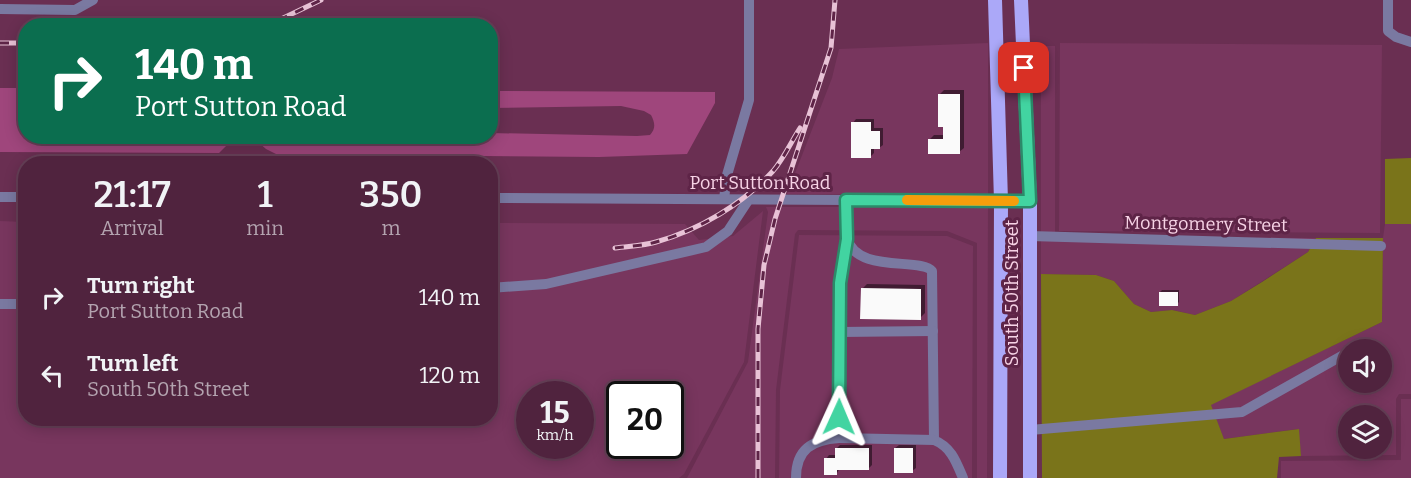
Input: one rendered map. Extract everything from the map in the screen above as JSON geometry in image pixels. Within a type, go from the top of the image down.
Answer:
[{"type":"main road","name":"South 50th Street","points":[[995,0],[1001,201],[1000,478]]},
{"type":"main road","name":"South 50th Street","points":[[1021,0],[1030,201],[1030,478]]},
{"type":"street","points":[[0,9],[75,10],[93,0]]},
{"type":"street","points":[[724,199],[727,175],[749,100],[749,0]]},
{"type":"street","points":[[1388,0],[1388,31],[1396,38],[1411,42]]},
{"type":"street","points":[[0,197],[18,197]]},
{"type":"street","name":"Port Sutton Road","points":[[498,198],[1030,201]]},
{"type":"street","points":[[498,287],[546,284],[706,246],[728,231],[749,199]]},
{"type":"street","points":[[839,438],[840,283],[847,239],[846,200]]},
{"type":"street","name":"Montgomery Street","points":[[1030,236],[1381,246]]},
{"type":"street","points":[[847,239],[856,251],[870,259],[890,264],[924,266],[931,269],[933,275],[934,440]]},
{"type":"street","points":[[0,304],[18,304]]},
{"type":"street","points":[[840,332],[933,332]]},
{"type":"street","points":[[1030,430],[1242,412],[1338,358]]},
{"type":"street","points":[[796,478],[802,453],[822,439],[839,438],[934,440],[951,453],[963,478]]},
{"type":"shaded area","points":[[988,43],[988,195],[787,194],[832,78],[839,49]]},
{"type":"shaded area","points":[[1060,43],[1382,45],[1380,233],[1059,231]]},
{"type":"shaded area","points":[[1041,46],[1055,46],[1055,234],[1059,236],[1316,238],[1308,252],[1231,301],[1195,315],[1173,310],[1151,312],[1134,304],[1114,281],[1096,275],[1041,274]]},
{"type":"shaded area","points":[[0,88],[18,88],[18,144],[228,144],[219,153],[0,152]]},
{"type":"shaded area","points":[[498,91],[715,92],[715,103],[687,154],[599,157],[276,154],[260,144],[498,144],[498,133],[650,135],[654,128],[651,115],[644,111],[621,106],[498,108]]},
{"type":"shaded area","points":[[1411,158],[1411,224],[1385,224],[1385,159]]},
{"type":"shaded area","points":[[766,207],[988,207],[987,478],[977,478],[977,243],[947,231],[798,230],[795,234],[776,390],[775,478],[687,478],[748,362],[768,212]]},
{"type":"shaded area","points":[[763,211],[744,362],[684,474],[679,478],[0,478],[0,221],[18,222],[18,426],[498,426],[498,223],[685,224],[699,240],[733,236]]},
{"type":"shaded area","points":[[1385,224],[1411,224],[1411,394],[1399,394],[1396,399],[1396,455],[1392,455],[1392,405],[1338,405],[1338,456],[1301,456],[1298,429],[1224,439],[1210,405],[1338,343],[1338,393],[1392,393],[1392,339],[1347,339],[1382,322]]},
{"type":"shaded area","points":[[799,235],[947,236],[973,246],[972,478],[779,478],[780,390]]},
{"type":"shaded area","points":[[1316,238],[1383,238],[1382,322],[1347,339],[1338,339],[1338,343],[1211,405],[1224,439],[1299,429],[1301,456],[1279,457],[1277,478],[1042,478],[1041,274],[1096,275],[1114,281],[1134,304],[1151,312],[1172,310],[1195,315],[1231,301],[1308,252]]},
{"type":"shaded area","points":[[1401,399],[1411,399],[1411,478],[1281,478],[1281,461],[1401,460]]},
{"type":"building","points":[[938,94],[960,94],[960,154],[928,154],[928,139],[943,139],[943,127],[938,127]]},
{"type":"building","points":[[851,122],[871,122],[871,131],[880,131],[880,149],[871,149],[871,158],[851,158]]},
{"type":"building","points":[[861,288],[921,289],[921,320],[860,319]]},
{"type":"building","points":[[1159,292],[1178,292],[1178,306],[1159,306]]},
{"type":"building","points":[[835,448],[869,448],[869,470],[837,470],[837,475],[824,475],[824,458],[835,458]]},
{"type":"building","points":[[894,448],[913,448],[913,473],[894,473]]},
{"type":"railway","points":[[283,18],[321,0]]},
{"type":"railway","points":[[758,478],[758,329],[764,265],[775,219],[831,48],[835,0]]},
{"type":"railway","points":[[0,43],[18,43]]},
{"type":"railway","points":[[615,248],[646,244],[672,237],[704,223],[734,205],[773,171],[800,128]]},
{"type":"slow traffic","points":[[907,200],[1014,201]]},
{"type":"route","points":[[839,417],[840,283],[847,239],[846,200],[1030,201],[1024,68]]}]
